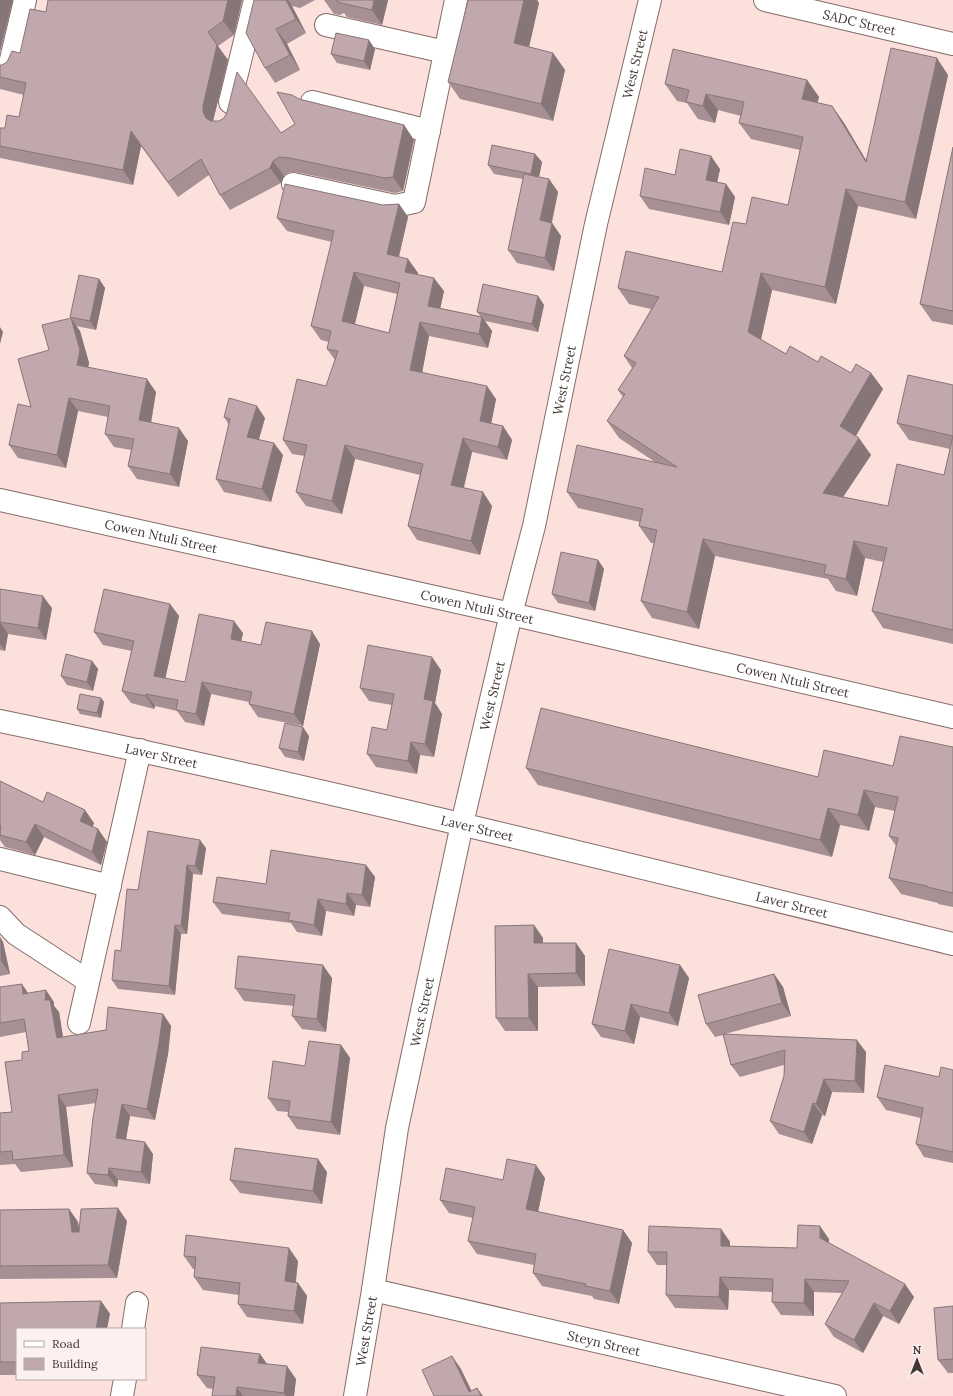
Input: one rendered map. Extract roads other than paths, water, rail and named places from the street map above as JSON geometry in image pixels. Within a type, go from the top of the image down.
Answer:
[{"type":"street","points":[[9,68],[24,0]]},
{"type":"street","points":[[225,124],[254,0]]},
{"type":"street","points":[[293,184],[395,206],[414,202],[456,0]]},
{"type":"street","name":"West Street","points":[[355,1396],[374,1290],[397,1128],[462,824],[511,614],[534,526],[596,224],[650,0]]},
{"type":"street","name":"SADC Street","points":[[765,0],[953,44]]},
{"type":"street","points":[[326,25],[445,52]]},
{"type":"street","points":[[312,102],[429,131]]},
{"type":"street","name":"Cowen Ntuli Street","points":[[0,500],[511,614],[953,717]]},
{"type":"street","name":"Laver Street","points":[[0,720],[140,750],[462,824],[953,944]]},
{"type":"street","points":[[79,1023],[140,750]]},
{"type":"street","points":[[0,859],[110,886]]},
{"type":"street","points":[[0,917],[16,934],[88,981]]},
{"type":"street","name":"Steyn Street","points":[[374,1290],[835,1396]]},
{"type":"street","points":[[133,1328],[137,1303]]},
{"type":"street","points":[[122,1396],[125,1380]]}]
